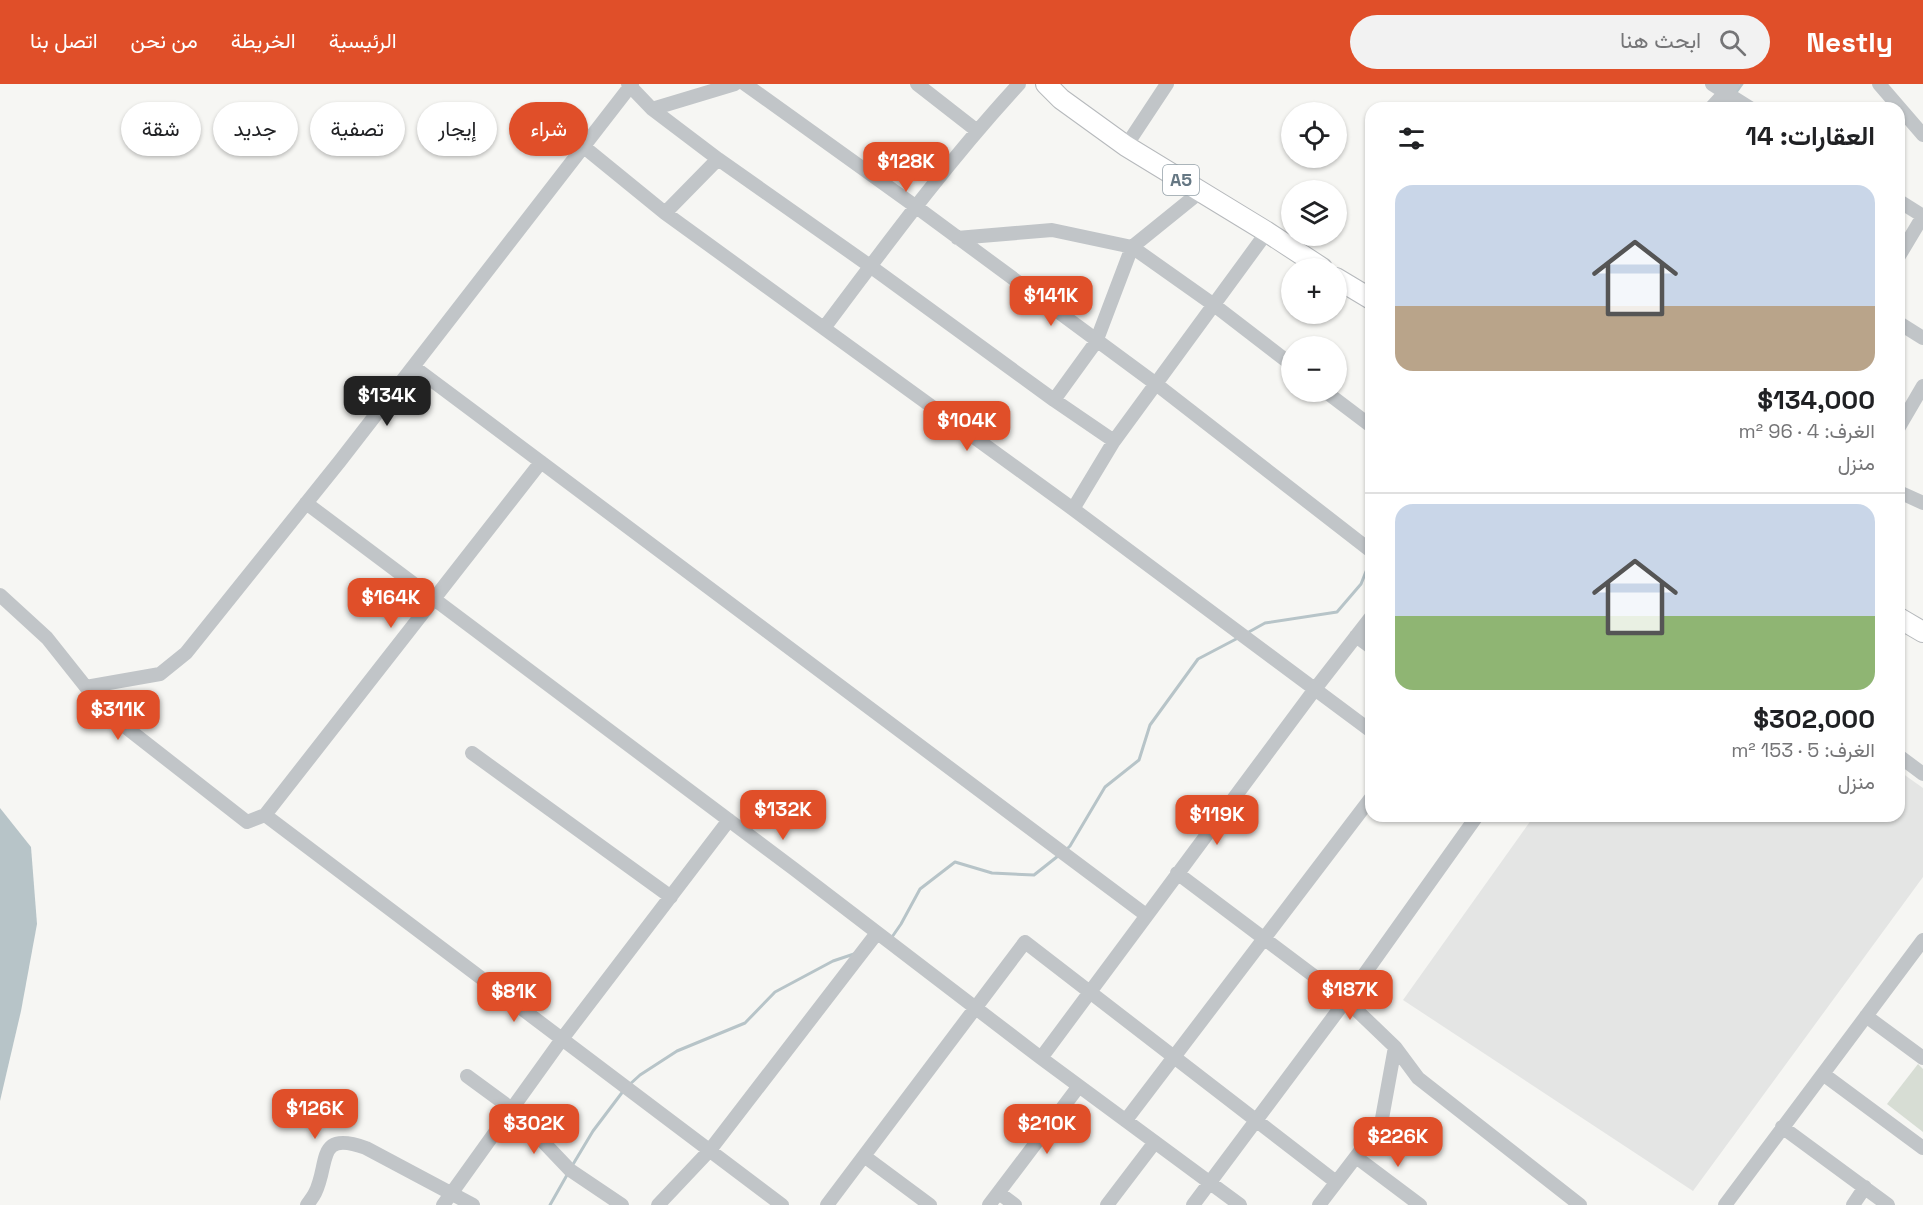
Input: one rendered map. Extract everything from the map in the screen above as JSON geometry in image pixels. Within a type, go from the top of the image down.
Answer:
[{"type":"highway","name":"A5","points":[[1046,84],[1061,99],[1126,146],[1307,258]]},
{"type":"highway","points":[[1347,285],[1365,295]]},
{"type":"highway","points":[[1905,622],[1923,632]]},
{"type":"street","points":[[588,142],[630,84],[652,109],[718,159],[1114,441]]},
{"type":"street","points":[[652,109],[735,84]]},
{"type":"street","points":[[745,84],[915,206],[1155,384],[1365,546]]},
{"type":"street","points":[[918,84],[976,130]]},
{"type":"street","points":[[824,328],[915,206],[976,130],[1019,84]]},
{"type":"street","points":[[1126,146],[1167,84]]},
{"type":"street","points":[[1712,84],[1729,88],[1744,102]]},
{"type":"street","points":[[1878,84],[1894,102]]},
{"type":"street","points":[[1716,102],[1729,88]]},
{"type":"street","points":[[1905,115],[1923,135]]},
{"type":"street","points":[[588,150],[666,213],[1073,509],[1365,726]]},
{"type":"street","points":[[86,687],[160,674],[186,653],[414,367],[577,156]]},
{"type":"street","points":[[666,213],[718,159]]},
{"type":"street","points":[[1054,400],[1096,342],[1132,247],[1200,192]]},
{"type":"street","points":[[1905,205],[1923,216],[1905,246]]},
{"type":"street","points":[[957,238],[1052,230],[1132,247],[1214,305],[1281,357]]},
{"type":"street","points":[[1073,509],[1114,441],[1267,232]]},
{"type":"street","points":[[1905,327],[1923,338]]},
{"type":"street","points":[[414,367],[1146,915]]},
{"type":"street","points":[[1905,417],[1923,386]]},
{"type":"street","points":[[1339,402],[1365,421]]},
{"type":"street","points":[[0,595],[47,638],[105,711],[247,822],[265,815],[541,462]]},
{"type":"street","points":[[1905,495],[1923,503]]},
{"type":"street","points":[[306,503],[729,820],[1078,1086],[1240,1205]]},
{"type":"street","points":[[1041,1058],[1315,688],[1365,625]]},
{"type":"street","points":[[1356,636],[1365,643]]},
{"type":"street","points":[[472,753],[670,897]]},
{"type":"street","points":[[1905,760],[1923,774]]},
{"type":"street","points":[[1125,1120],[1365,806]]},
{"type":"street","points":[[265,815],[782,1205]]},
{"type":"street","points":[[443,1205],[561,1039],[729,820]]},
{"type":"street","points":[[1193,1205],[1346,1000],[1473,822]]},
{"type":"street","points":[[1177,873],[1346,1000],[1395,1047],[1418,1078],[1580,1205]]},
{"type":"street","points":[[657,1205],[710,1150],[877,933]]},
{"type":"street","points":[[1725,1205],[1866,1016],[1918,956],[1923,940]]},
{"type":"street","points":[[827,1205],[1024,942],[1336,1182]]},
{"type":"street","points":[[1866,1016],[1923,1058]]},
{"type":"street","points":[[1319,1205],[1381,1124],[1395,1047]]},
{"type":"street","points":[[1822,1074],[1923,1148]]},
{"type":"street","points":[[467,1076],[512,1109],[570,1170],[622,1205]]},
{"type":"street","points":[[989,1205],[1078,1086]]},
{"type":"street","points":[[1782,1127],[1888,1205]]},
{"type":"street","points":[[307,1205],[315,1194],[327,1150],[333,1145],[350,1142],[366,1148],[473,1205]]},
{"type":"street","points":[[1110,1204],[1155,1142]]},
{"type":"street","points":[[864,1156],[930,1205]]},
{"type":"street","points":[[1356,1156],[1420,1205]]},
{"type":"street","points":[[1852,1205],[1865,1187]]},
{"type":"street","points":[[999,1193],[1015,1205]]},
{"type":"shaded area","points":[[1905,775],[1923,788],[1923,877],[1693,1191],[1403,1000],[1530,822],[1905,822]]},
{"type":"shaded area","points":[[0,808],[31,847],[37,924],[21,1011],[0,1101]]},
{"type":"shaded area","points":[[1918,1064],[1923,1069],[1923,1132],[1887,1104]]},
{"type":"waterway","points":[[1737,91],[1742,84]]},
{"type":"waterway","points":[[1247,633],[1265,623],[1337,612],[1361,584],[1365,574]]},
{"type":"waterway","points":[[1066,850],[1105,787],[1139,760],[1150,725],[1198,659],[1238,638]]},
{"type":"waterway","points":[[892,937],[920,889],[955,862],[992,873],[1034,875],[1058,856]]},
{"type":"waterway","points":[[629,1085],[640,1075],[677,1051],[745,1023],[775,992],[833,961],[854,954]]},
{"type":"waterway","points":[[572,1166],[593,1131],[624,1090]]},
{"type":"waterway","points":[[550,1205],[567,1175]]}]
